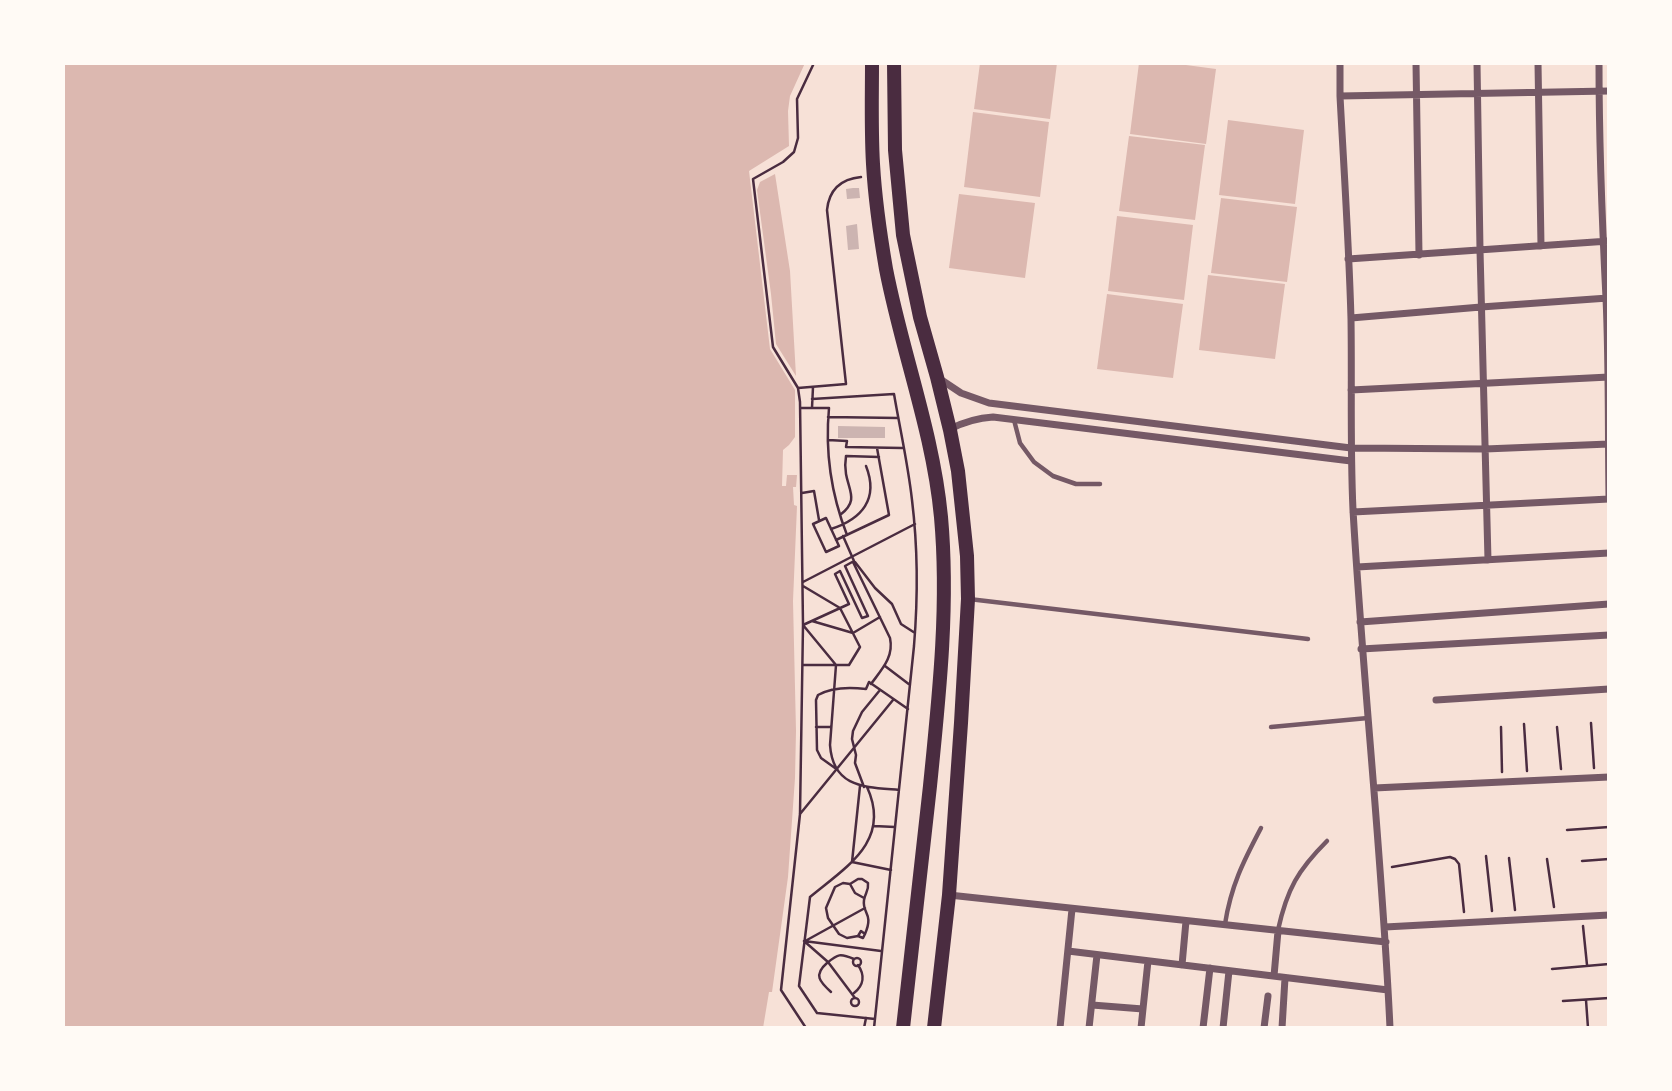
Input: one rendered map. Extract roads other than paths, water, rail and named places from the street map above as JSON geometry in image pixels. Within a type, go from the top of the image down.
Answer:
[{"type":"highway","points":[[872,63],[873,165],[878,217],[898,323],[934,468],[944,562],[936,724],[903,1028]]},
{"type":"highway","points":[[894,63],[895,150],[903,235],[958,471],[968,599],[949,895],[934,1028]]},
{"type":"street","points":[[1340,63],[1351,318],[1353,512],[1361,649],[1385,927],[1390,1028]]},
{"type":"street","points":[[1416,63],[1419,255]]},
{"type":"street","points":[[1477,63],[1488,560]]},
{"type":"street","points":[[1538,63],[1541,246]]},
{"type":"street","points":[[1353,512],[1609,497],[1606,242],[1598,63]]},
{"type":"street","points":[[1340,96],[1609,91]]},
{"type":"street","points":[[1348,259],[1606,242]]},
{"type":"street","points":[[1351,318],[1607,298]]},
{"type":"street","points":[[937,377],[961,393],[989,403],[1351,448],[1485,449],[1608,444]]},
{"type":"street","points":[[1352,390],[1608,377]]},
{"type":"street","points":[[950,430],[963,422],[993,417],[1351,461]]},
{"type":"street","points":[[1357,567],[1609,553]]},
{"type":"street","points":[[1360,622],[1609,604]]},
{"type":"street","points":[[1361,649],[1609,635]]},
{"type":"street","points":[[1436,700],[1609,689]]},
{"type":"street","points":[[1374,788],[1609,778]]},
{"type":"street","points":[[949,895],[1386,942]]},
{"type":"street","points":[[1060,1028],[1072,909]]},
{"type":"street","points":[[1385,927],[1609,915]]},
{"type":"street","points":[[1182,965],[1186,921]]},
{"type":"street","points":[[1274,976],[1278,931]]},
{"type":"street","points":[[1068,951],[1388,990]]},
{"type":"street","points":[[1089,1028],[1097,955]]},
{"type":"street","points":[[1141,1028],[1148,961]]},
{"type":"street","points":[[1203,1028],[1210,968]]},
{"type":"street","points":[[1223,1028],[1229,971]]},
{"type":"street","points":[[1285,978],[1282,1027],[1291,1028]]},
{"type":"street","points":[[1264,1028],[1268,996]]},
{"type":"street","points":[[1092,1005],[1143,1009]]},
{"type":"lane","points":[[1013,419],[1020,443],[1034,462],[1053,476],[1076,484],[1100,484]]},
{"type":"lane","points":[[968,599],[1307,639]]},
{"type":"lane","points":[[1271,727],[1368,718]]},
{"type":"lane","points":[[1225,925],[1236,876],[1261,828]]},
{"type":"lane","points":[[1278,931],[1284,905],[1294,881],[1309,859],[1327,841]]}]
